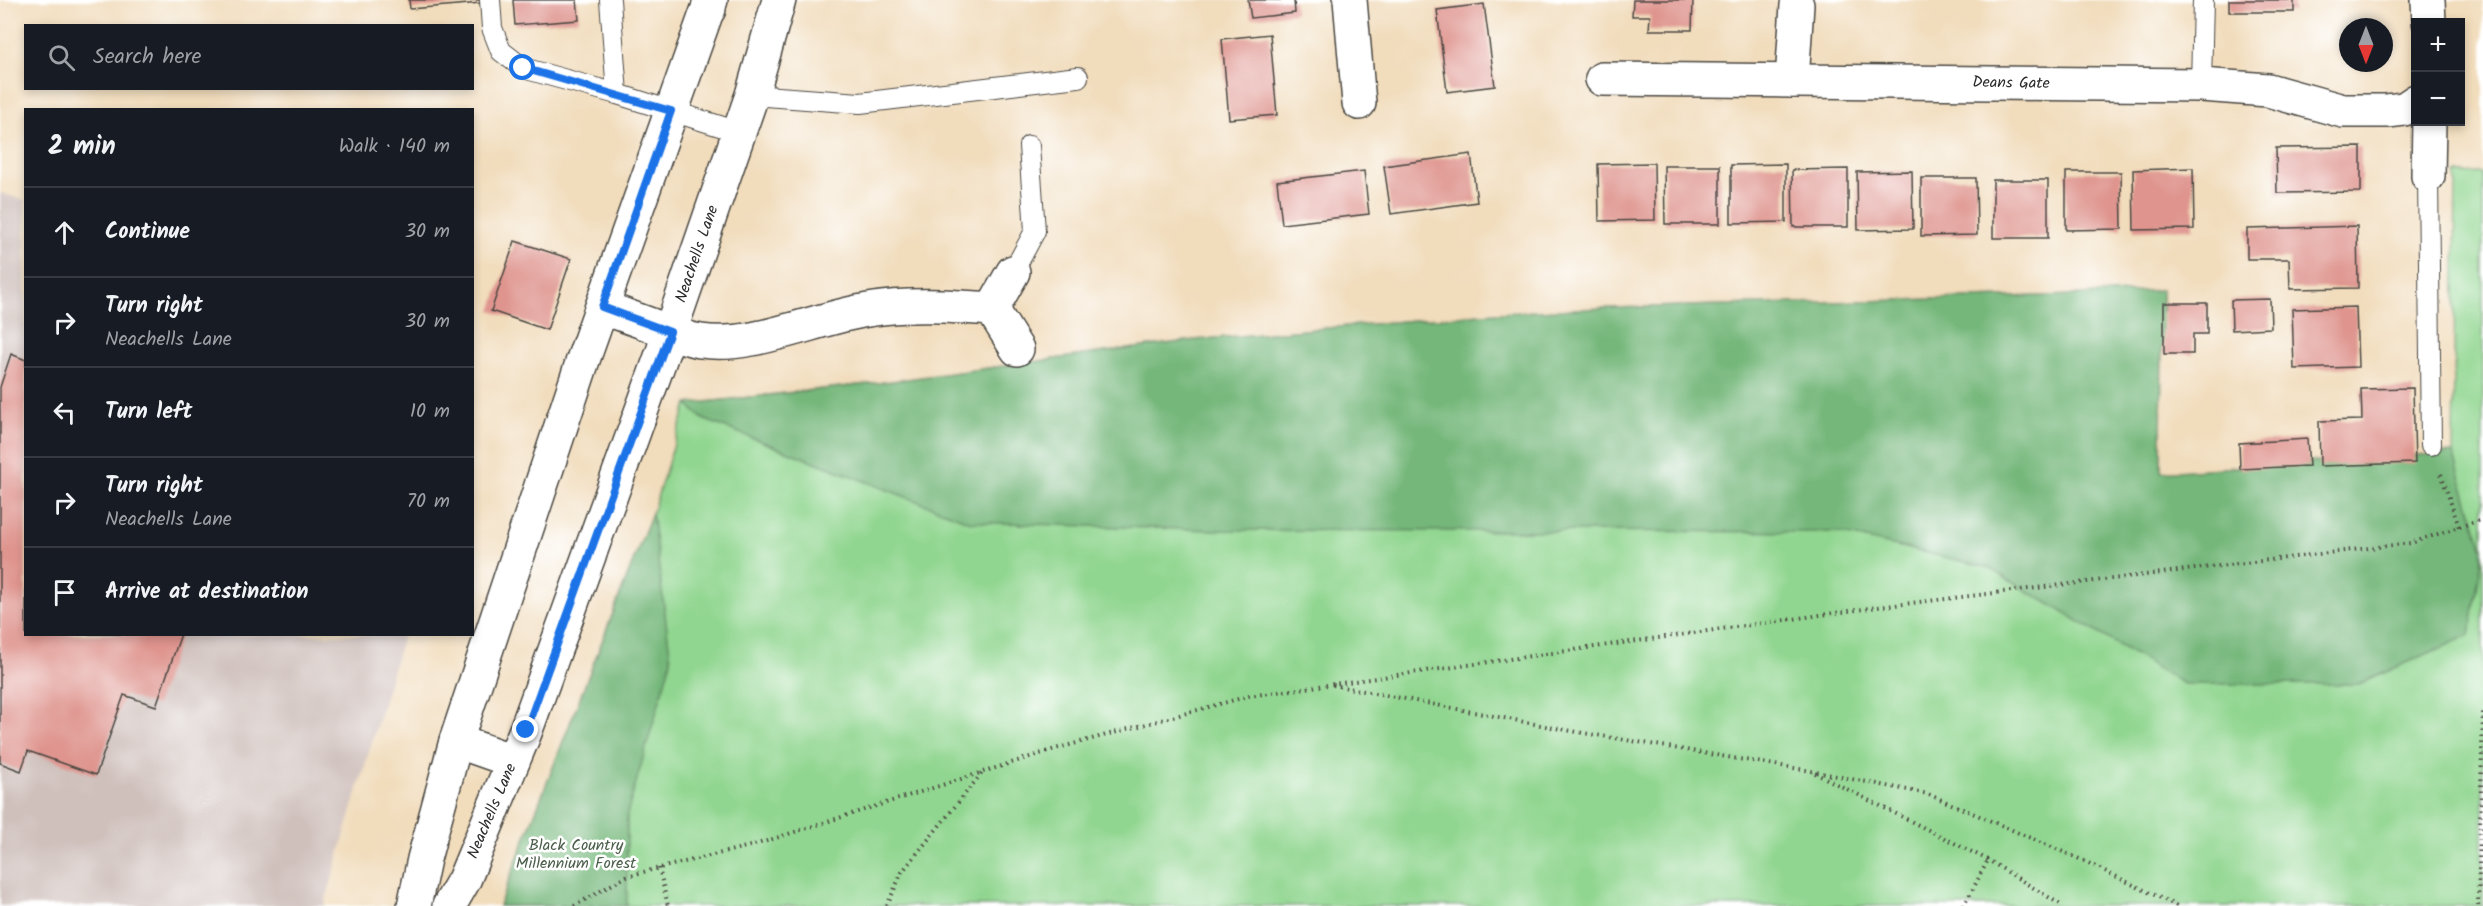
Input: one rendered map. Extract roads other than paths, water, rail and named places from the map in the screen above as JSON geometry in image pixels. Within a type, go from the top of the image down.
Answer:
[{"type":"street","name":"Neachells Lane","points":[[449,906],[464,880],[513,761],[670,332],[752,95],[779,0]]},
{"type":"street","points":[[1350,0],[1359,103]]},
{"type":"street","points":[[2428,0],[2428,18]]},
{"type":"street","points":[[414,906],[423,859],[456,741],[602,307],[710,3]]},
{"type":"street","points":[[1792,81],[1797,3]]},
{"type":"street","name":"Deans Gate","points":[[1602,80],[2200,86],[2268,90],[2343,111],[2387,111],[2404,109],[2411,104]]},
{"type":"street","points":[[2428,176],[2429,126]]},
{"type":"street","points":[[992,309],[1013,272]]},
{"type":"street","points":[[602,307],[700,341],[722,342],[745,340],[868,310],[910,307],[992,309]]},
{"type":"street","points":[[992,309],[1017,349]]},
{"type":"street","points":[[456,741],[513,761]]},
{"type":"lane","points":[[490,0],[492,28],[501,51],[523,68],[739,132]]},
{"type":"lane","points":[[610,0],[617,94]]},
{"type":"lane","points":[[2200,86],[2203,0]]},
{"type":"lane","points":[[752,95],[860,103],[1078,77]]},
{"type":"lane","points":[[1013,272],[1035,231],[1029,146]]},
{"type":"lane","points":[[2428,176],[2431,445]]},
{"type":"park label","name":"Black Country Millennium Forest","points":[[576,854]]}]
